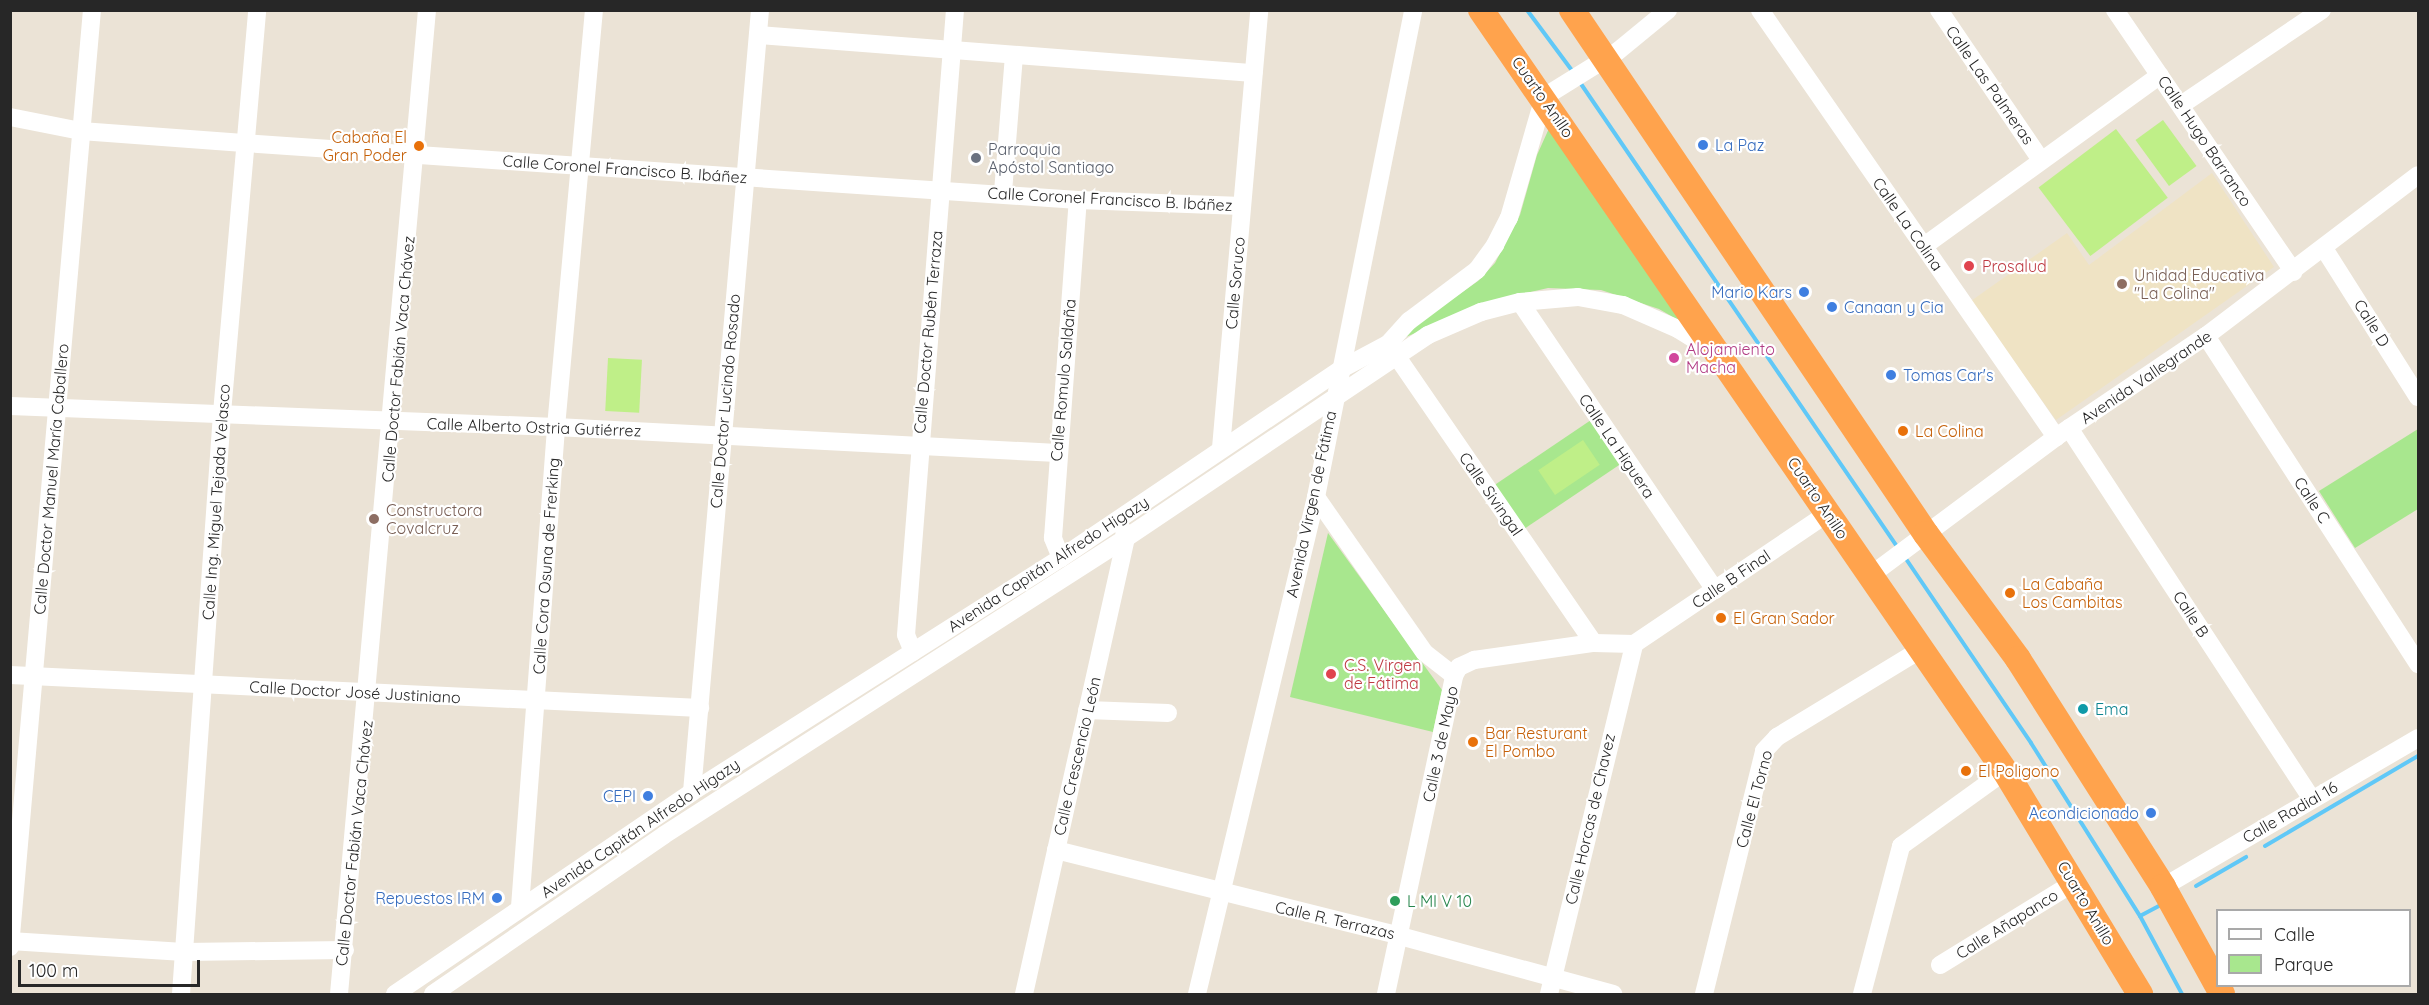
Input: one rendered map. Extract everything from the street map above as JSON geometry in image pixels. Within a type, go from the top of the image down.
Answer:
[{"type":"highway","name":"Cuarto Anillo","points":[[1481,10],[1551,93],[1721,356],[2006,771],[2075,882],[2140,994]]},
{"type":"highway","points":[[1572,10],[1598,63],[1918,540],[2018,659],[2163,887],[2216,983]]},
{"type":"street","name":"Calle Doctor Manuel María Caballero","points":[[10,947],[92,10]]},
{"type":"street","name":"Calle Ing. Miguel Tejada Velasco","points":[[181,994],[222,413],[257,10]]},
{"type":"street","name":"Calle Doctor Fabián Vaca Chávez","points":[[339,994],[369,692],[428,10]]},
{"type":"street","name":"Calle Cora Osuna de Frerking","points":[[520,907],[556,427],[594,10]]},
{"type":"street","name":"Calle Doctor Lucindo Rosado","points":[[692,792],[760,10]]},
{"type":"street","name":"Calle Doctor Rubén Terraza","points":[[913,652],[906,635],[939,190],[955,10]]},
{"type":"street","name":"Calle Soruco","points":[[1221,448],[1259,10]]},
{"type":"street","name":"Avenida Virgen de Fátima","points":[[1197,994],[1316,497],[1413,10]]},
{"type":"street","points":[[1551,93],[1598,63],[1668,10]]},
{"type":"street","name":"Calle La Colina","points":[[1760,10],[1924,246],[2062,433]]},
{"type":"street","name":"Calle Las Palmeras","points":[[1938,10],[2042,160]]},
{"type":"street","name":"Calle Hugo Barranco","points":[[2115,10],[2294,272]]},
{"type":"street","points":[[2181,105],[2322,10]]},
{"type":"street","points":[[758,35],[1254,73]]},
{"type":"street","points":[[1003,192],[1014,55]]},
{"type":"street","points":[[1924,246],[2160,75]]},
{"type":"street","name":"Avenida Capitán Alfredo Higazy","points":[[433,994],[736,791],[1126,538],[1334,398],[1393,351],[1409,321],[1477,270],[1495,245],[1509,218],[1551,93]]},
{"type":"street","name":"Calle Coronel Francisco B. Ibáñez","points":[[10,117],[81,131],[244,143],[580,167],[1003,192],[1078,200],[1242,206]]},
{"type":"street","name":"Avenida Vallegrande","points":[[1871,575],[2062,433],[2206,336],[2325,250],[2418,176]]},
{"type":"street","name":"Calle Romulo Saldaña","points":[[1061,558],[1053,538],[1057,453],[1078,200]]},
{"type":"street","name":"Calle D","points":[[2325,250],[2418,397]]},
{"type":"street","name":"Avenida Capitán Alfredo Higazy","points":[[395,994],[725,770],[1061,558],[1221,448],[1343,368],[1393,351],[1481,312],[1520,302],[1578,297],[1623,305],[1678,329],[1721,356]]},
{"type":"street","name":"Calle La Higuera","points":[[1520,302],[1715,590]]},
{"type":"street","name":"Calle C","points":[[2206,336],[2418,664]]},
{"type":"street","name":"Calle Sivingal","points":[[1393,351],[1594,643]]},
{"type":"street","name":"Calle Alberto Ostria Gutiérrez","points":[[10,406],[222,413],[392,423],[723,434],[1057,453]]},
{"type":"street","name":"Calle B","points":[[2062,433],[2312,799]]},
{"type":"street","points":[[1316,497],[1425,653],[1454,676]]},
{"type":"street","name":"Calle B Final","points":[[1634,644],[1828,513]]},
{"type":"street","name":"Calle Crescencio León","points":[[1024,994],[1126,538],[1120,519]]},
{"type":"street","name":"Calle 3 de Mayo","points":[[1386,994],[1454,676],[1459,668],[1474,660],[1594,643],[1634,644]]},
{"type":"street","name":"Calle Horcas de Chavez","points":[[1551,987],[1634,644]]},
{"type":"street","name":"Calle El Torno","points":[[1704,994],[1764,752],[1777,737],[1922,649]]},
{"type":"street","name":"Calle Doctor José Justiniano","points":[[10,675],[700,708]]},
{"type":"street","points":[[1088,710],[1168,713]]},
{"type":"street","name":"Calle Radial 16","points":[[2163,887],[2312,799],[2418,740]]},
{"type":"street","points":[[725,770],[736,791]]},
{"type":"street","points":[[1862,994],[1901,846],[2006,771]]},
{"type":"street","name":"Calle R. Terrazas","points":[[1056,850],[1220,893],[1400,936],[1551,987],[1613,994]]},
{"type":"street","name":"Calle Añapanco","points":[[1940,965],[2075,882]]},
{"type":"street","points":[[11,941],[184,952],[345,950]]},
{"type":"shaded area","name":"Unidad Educativa \"La Colina\"","points":[[2212,173],[2274,267],[2056,420],[1971,301],[2067,233],[2089,265]]},
{"type":"green space","points":[[2163,120],[2197,166],[2169,186],[2135,140]]},
{"type":"green space","points":[[1551,124],[1685,324],[1659,309],[1601,290],[1548,288],[1492,301],[1389,344],[1478,281],[1495,263],[1520,215],[1537,155]]},
{"type":"green space","points":[[2116,129],[2168,198],[2090,256],[2039,187]]},
{"type":"green space","points":[[608,358],[642,360],[639,413],[605,411]]},
{"type":"green space","points":[[1591,420],[1621,464],[1522,530],[1492,487]]},
{"type":"green space","points":[[2418,429],[2418,509],[2355,548],[2319,491]]},
{"type":"green space","points":[[1583,440],[1600,465],[1555,495],[1538,470]]},
{"type":"green space","points":[[1328,533],[1442,690],[1433,732],[1290,697]]},
{"type":"waterway","points":[[1527,10],[1573,72]]},
{"type":"waterway","points":[[1579,81],[1898,548]]},
{"type":"waterway","points":[[1904,556],[2031,743],[2140,916],[2182,994]]},
{"type":"waterway","points":[[2265,846],[2418,756]]},
{"type":"waterway","points":[[2196,886],[2246,857]]},
{"type":"waterway","points":[[2140,916],[2161,905]]},
{"type":"place","name":"La Paz","points":[[1703,145]]},
{"type":"place","name":"Cabaña El Gran Poder","points":[[419,146]]},
{"type":"place","name":"Parroquia Apóstol Santiago","points":[[976,158]]},
{"type":"place","name":"Prosalud","points":[[1969,266]]},
{"type":"place","name":"Unidad Educativa \"La Colina\"","points":[[2122,284]]},
{"type":"place","name":"Mario Kars","points":[[1804,292]]},
{"type":"place","name":"Canaan y Cia","points":[[1832,307]]},
{"type":"place","name":"Alojamiento Macha","points":[[1674,358]]},
{"type":"place","name":"Tomas Car's","points":[[1891,375]]},
{"type":"place","name":"La Colina","points":[[1903,431]]},
{"type":"place","name":"Constructora Covalcruz","points":[[374,519]]},
{"type":"place","name":"La Cabaña Los Cambitas","points":[[2010,593]]},
{"type":"place","name":"El Gran Sador","points":[[1721,618]]},
{"type":"place","name":"C.S. Virgen de Fátima","points":[[1331,674]]},
{"type":"place","name":"Ema","points":[[2083,709]]},
{"type":"place","name":"Bar Resturant El Pombo","points":[[1473,742]]},
{"type":"place","name":"El Poligono","points":[[1966,771]]},
{"type":"place","name":"CEPI","points":[[648,796]]},
{"type":"place","name":"Acondicionado","points":[[2151,813]]},
{"type":"place","name":"Repuestos IRM","points":[[497,898]]},
{"type":"place","name":"L MI V 10","points":[[1395,901]]}]
